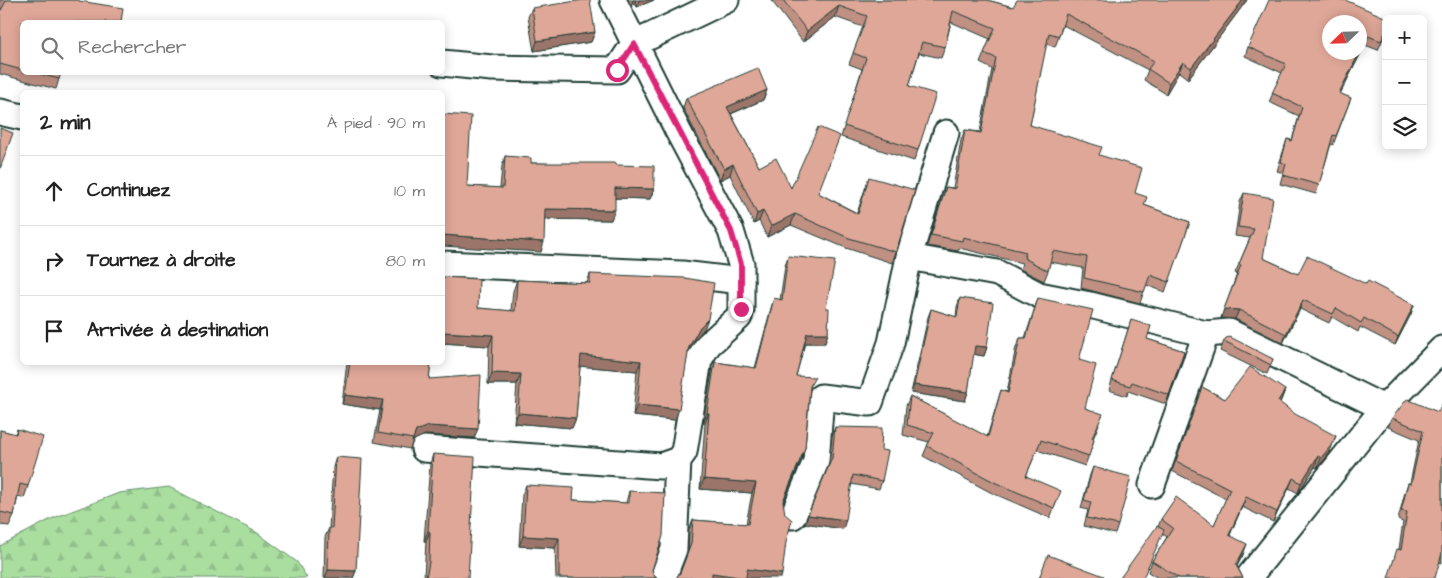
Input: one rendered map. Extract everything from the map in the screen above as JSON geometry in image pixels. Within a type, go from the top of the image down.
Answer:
[{"type":"street","points":[[424,450],[662,466],[678,460],[684,452],[688,437],[699,360],[708,345],[739,317],[741,309],[741,264],[731,231],[613,0]]},
{"type":"street","points":[[445,63],[492,68],[617,70],[634,44],[726,0]]},
{"type":"street","points":[[0,112],[20,117]]},
{"type":"street","points":[[793,516],[816,461],[821,397],[870,403],[891,343],[909,257],[946,133]]},
{"type":"street","points":[[909,257],[997,273],[1039,295],[1090,305],[1206,334],[1229,332],[1384,408]]},
{"type":"street","points":[[445,264],[682,274],[741,281]]},
{"type":"street","points":[[1152,485],[1206,334]]},
{"type":"street","points":[[1248,578],[1384,408],[1442,349]]},
{"type":"street","points":[[663,578],[674,549],[678,460]]},
{"type":"green space","points":[[169,487],[256,532],[297,562],[307,578],[0,578],[0,546],[51,519],[119,493]]},
{"type":"building","points":[[79,0],[123,8],[121,20],[20,20],[20,69],[0,64],[0,12],[6,1]]},
{"type":"building","points":[[590,0],[595,32],[537,41],[532,8]]},
{"type":"building","points":[[783,0],[987,0],[1013,7],[1017,0],[1243,0],[1191,68],[1183,62],[1169,83],[1148,69],[1154,61],[1066,14],[1059,36],[1049,33],[1030,125],[1102,147],[1099,155],[1142,168],[1135,193],[1147,197],[1144,205],[1190,222],[1169,282],[1150,275],[1144,292],[1084,278],[1087,257],[1053,251],[1048,271],[1024,258],[1026,252],[963,237],[962,241],[931,235],[946,187],[955,189],[965,130],[981,133],[996,58],[984,53],[995,28],[953,11],[945,47],[922,42],[909,86],[936,94],[918,150],[844,126],[866,58],[853,53],[867,16],[839,6],[807,31]]},
{"type":"building","points":[[1269,0],[1345,0],[1382,16],[1381,41],[1368,36],[1367,38],[1367,15],[1322,15],[1322,60],[1356,60],[1339,93],[1351,98],[1336,136],[1333,135],[1319,185],[1283,175],[1286,164],[1281,162],[1287,139],[1292,141],[1302,107],[1272,93],[1286,64],[1248,47]]},
{"type":"building","points":[[758,68],[767,90],[727,107],[759,167],[776,158],[791,188],[818,127],[840,136],[818,193],[858,214],[869,177],[915,190],[896,252],[849,238],[795,214],[771,226],[763,211],[757,214],[733,164],[724,169],[686,98]]},
{"type":"building","points":[[44,75],[60,75],[59,79]]},
{"type":"building","points":[[445,114],[471,116],[467,186],[503,188],[505,156],[531,158],[531,163],[616,163],[616,165],[654,166],[654,189],[615,188],[615,210],[545,209],[544,242],[445,235]]},
{"type":"building","points":[[0,128],[13,133],[0,169]]},
{"type":"building","points":[[1244,193],[1273,198],[1263,258],[1298,274],[1307,256],[1366,284],[1368,281],[1414,305],[1398,337],[1364,318],[1361,323],[1336,308],[1333,314],[1303,300],[1286,334],[1239,310],[1224,309],[1241,265],[1239,264],[1254,229],[1238,227]]},
{"type":"building","points":[[788,256],[835,261],[826,308],[829,308],[828,333],[807,333],[796,376],[815,377],[810,386],[805,448],[783,501],[785,514],[792,520],[786,542],[782,574],[747,569],[746,578],[712,573],[712,578],[676,578],[680,573],[691,544],[693,520],[748,524],[756,483],[704,479],[709,413],[707,413],[715,362],[756,368],[774,298],[782,300]]},
{"type":"building","points":[[590,274],[685,278],[714,283],[708,319],[700,327],[689,347],[679,409],[637,405],[641,361],[581,355],[576,418],[518,413],[521,374],[492,373],[493,335],[445,332],[445,277],[479,279],[478,308],[515,311],[517,280],[590,283]]},
{"type":"building","points":[[960,298],[993,303],[987,347],[975,346],[968,392],[914,385],[931,309],[957,317]]},
{"type":"building","points":[[1038,298],[1093,310],[1079,360],[1096,365],[1085,408],[1103,414],[1092,438],[1094,440],[1089,456],[1041,440],[1026,476],[1061,491],[1054,508],[994,482],[927,446],[934,433],[907,425],[910,396],[988,437],[1001,390],[1008,393],[1020,338],[1026,338]]},
{"type":"building","points":[[1131,320],[1151,326],[1147,339],[1184,351],[1169,395],[1132,382],[1130,386],[1112,380]]},
{"type":"building","points":[[1230,337],[1273,359],[1271,365],[1224,341]]},
{"type":"building","points":[[350,365],[431,365],[429,379],[481,375],[478,429],[428,426],[416,431],[413,439],[378,433],[383,400],[345,395]]},
{"type":"building","points":[[1250,367],[1285,390],[1278,401],[1295,414],[1336,436],[1321,458],[1318,456],[1301,483],[1293,478],[1277,512],[1246,497],[1229,535],[1247,544],[1236,565],[1243,578],[1179,578],[1152,561],[1173,528],[1161,519],[1176,497],[1214,525],[1230,489],[1176,461],[1202,387],[1225,399]]},
{"type":"building","points":[[1407,399],[1438,412],[1442,404],[1442,553],[1435,578],[1388,578],[1397,549],[1401,550],[1407,512],[1401,511],[1408,483],[1411,484],[1423,431],[1392,418]]},
{"type":"building","points":[[835,427],[882,428],[881,450],[888,451],[882,481],[853,475],[846,520],[808,515],[832,458]]},
{"type":"building","points":[[17,429],[43,437],[28,486],[20,484],[14,515],[0,512],[0,430],[16,434]]},
{"type":"building","points":[[433,454],[475,457],[468,578],[426,578],[429,562],[430,532],[428,531]]},
{"type":"building","points":[[336,457],[362,459],[356,571],[328,570],[329,528],[332,528]]},
{"type":"building","points":[[1093,467],[1131,477],[1118,525],[1087,518],[1091,502],[1084,500]]},
{"type":"building","points":[[526,485],[574,488],[573,500],[629,503],[629,491],[665,493],[663,536],[652,570],[657,578],[559,578],[559,538],[523,536]]},
{"type":"building","points":[[1157,526],[1164,530],[1143,578],[1120,578]]},
{"type":"building","points":[[1048,555],[1104,576],[1104,578],[1039,578]]},
{"type":"route","points":[[617,70],[634,44],[731,231],[741,264],[741,309]]}]
